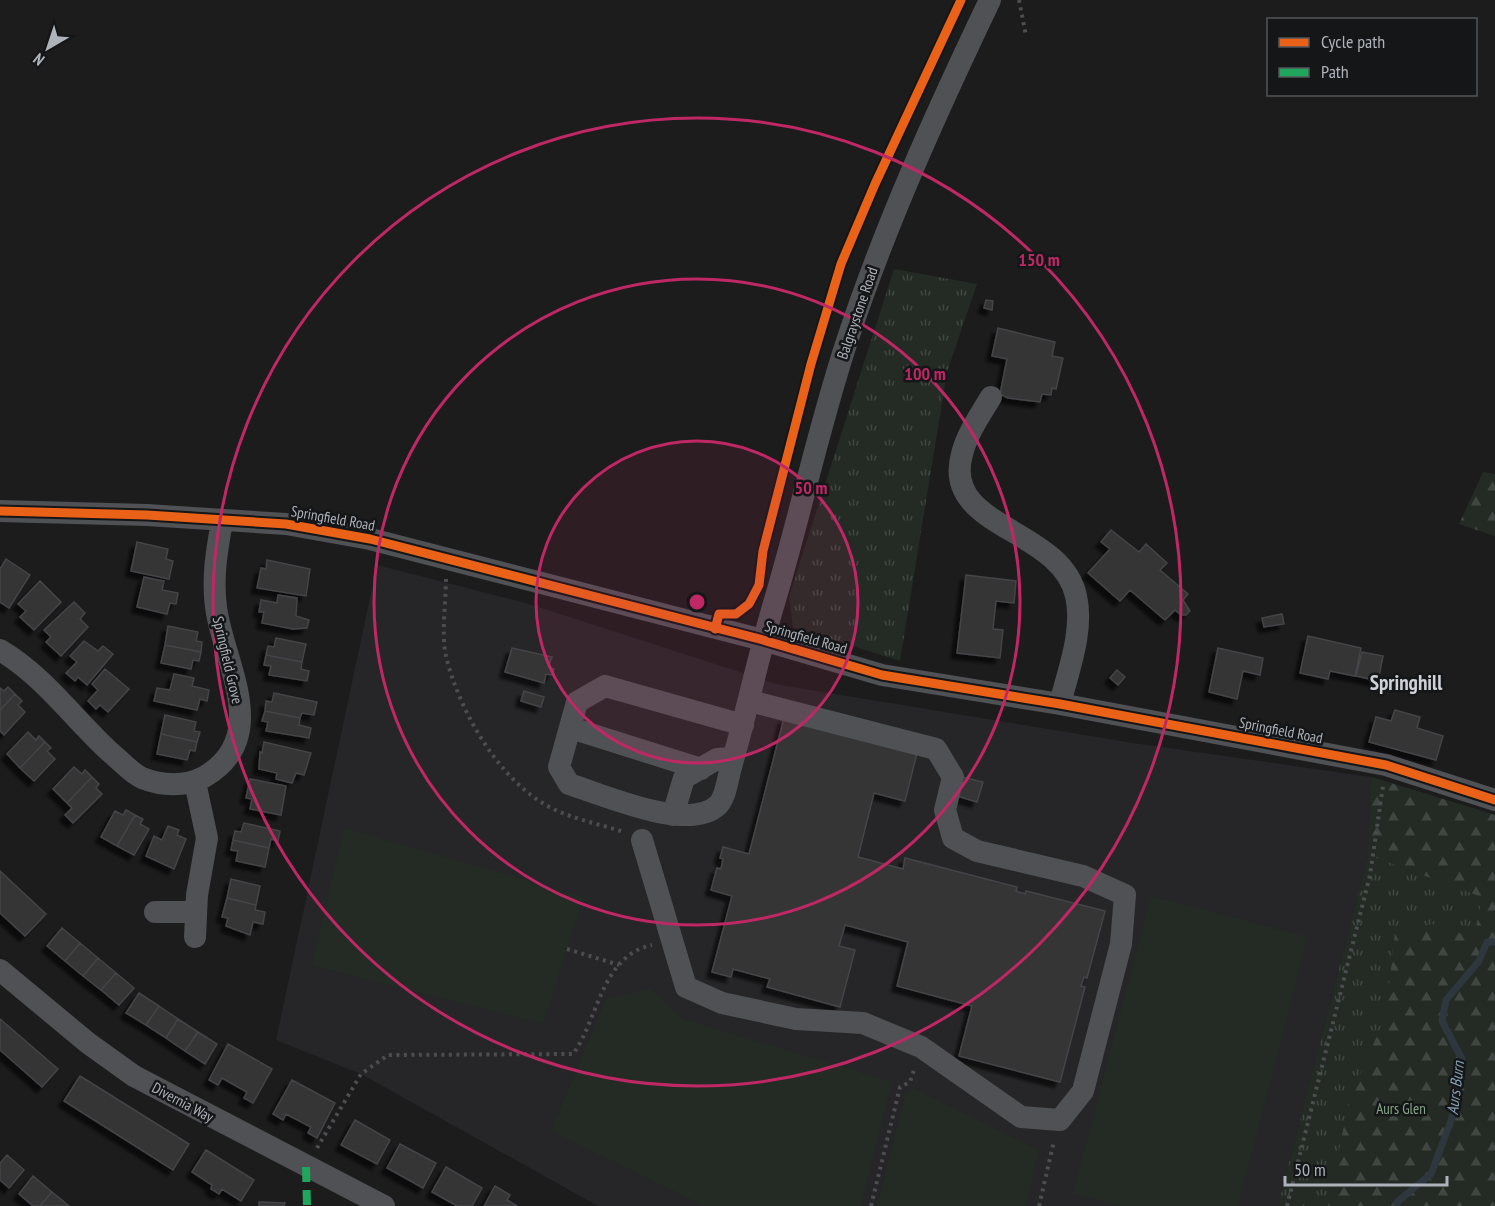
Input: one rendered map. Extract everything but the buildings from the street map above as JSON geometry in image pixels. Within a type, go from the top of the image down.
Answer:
[{"type":"street","name":"Balgraystone Road","points":[[743,725],[605,686],[577,702],[572,728],[559,767],[568,784],[673,815],[704,815],[720,803],[733,758],[743,725],[750,701],[763,640],[846,343],[877,255],[934,117],[990,0]]},
{"type":"street","points":[[991,398],[972,428],[961,455],[959,478],[967,498],[982,512],[1029,540],[1063,566],[1076,596],[1077,626],[1060,704]]},
{"type":"street","name":"Springfield Road","points":[[0,511],[147,515],[286,524],[370,539],[763,640],[882,675],[1060,704],[1386,765],[1495,800]]},
{"type":"street","name":"Springfield Grove","points":[[195,782],[213,771],[230,756],[240,721],[240,698],[216,608],[213,572],[222,521]]},
{"type":"street","points":[[0,650],[25,665],[93,737],[141,777],[173,785],[195,782],[207,838],[196,912],[195,937]]},
{"type":"street","points":[[642,840],[670,941],[686,987],[722,1003],[796,1019],[863,1023],[921,1047],[1021,1117],[1060,1120],[1083,1091],[1121,944],[1125,895],[1083,876],[977,851],[953,838],[945,810],[953,777],[936,749],[750,701]]},
{"type":"street","points":[[572,728],[701,769]]},
{"type":"street","points":[[673,815],[684,778],[717,759],[733,758]]},
{"type":"street","points":[[155,912],[196,912]]},
{"type":"street","name":"Divernia Way","points":[[0,970],[88,1043],[134,1076],[384,1206]]},
{"type":"path","points":[[1019,0],[1026,36]]},
{"type":"path","points":[[446,560],[446,655],[472,725],[505,772],[538,801],[642,840]]},
{"type":"path","points":[[1287,1206],[1370,875],[1386,765]]},
{"type":"path","points":[[306,1167],[361,1074],[388,1055],[573,1054],[583,1040],[607,978],[639,947],[670,941]]},
{"type":"path","points":[[567,949],[619,965]]},
{"type":"path","points":[[871,1206],[900,1088],[910,1082],[921,1047]]},
{"type":"path","points":[[1039,1206],[1057,1125],[1055,1120]]},
{"type":"shaded area","points":[[377,565],[526,603],[780,685],[1133,743],[1371,777],[1368,855],[1278,1206],[598,1206],[361,1074],[276,1040]]},
{"type":"green space","points":[[894,269],[977,284],[947,372],[900,661],[793,627],[789,597]]},
{"type":"green space","points":[[1483,472],[1495,474],[1495,536],[1459,524]]},
{"type":"green space","name":"Aurs Glen","points":[[1371,777],[1495,815],[1495,1206],[1278,1206],[1368,855]]},
{"type":"green space","name":"Aurs Glen","points":[[1371,777],[1495,815],[1495,1206],[1328,1206],[1349,1100],[1386,1015],[1395,933],[1432,924],[1474,938],[1482,897],[1368,855]]},
{"type":"green space","points":[[344,828],[584,897],[543,1024],[312,965]]},
{"type":"green space","points":[[1151,896],[1308,937],[1238,1206],[1121,1206],[1073,1193]]},
{"type":"green space","points":[[651,989],[683,1019],[892,1082],[861,1206],[704,1206],[551,1131],[606,999]]},
{"type":"green space","points":[[913,1088],[1039,1150],[1026,1206],[877,1206],[906,1093]]},
{"type":"waterway","name":"Aurs Burn","points":[[1397,1206],[1397,1202],[1431,1174],[1452,1118],[1462,1059],[1442,1021],[1446,1000],[1479,961],[1487,942],[1495,942]]},
{"type":"marked path","points":[[306,1167],[307,1206]]},
{"type":"cycle path","points":[[715,629],[719,614],[736,614],[749,604],[759,585],[763,551],[811,364],[841,264],[875,184],[961,0]]},
{"type":"cycle path","points":[[0,511],[147,515],[286,524],[370,539],[763,640],[882,675],[1060,704],[1386,765],[1495,800]]},
{"type":"district","name":"Springhill","points":[[1406,682]]}]
